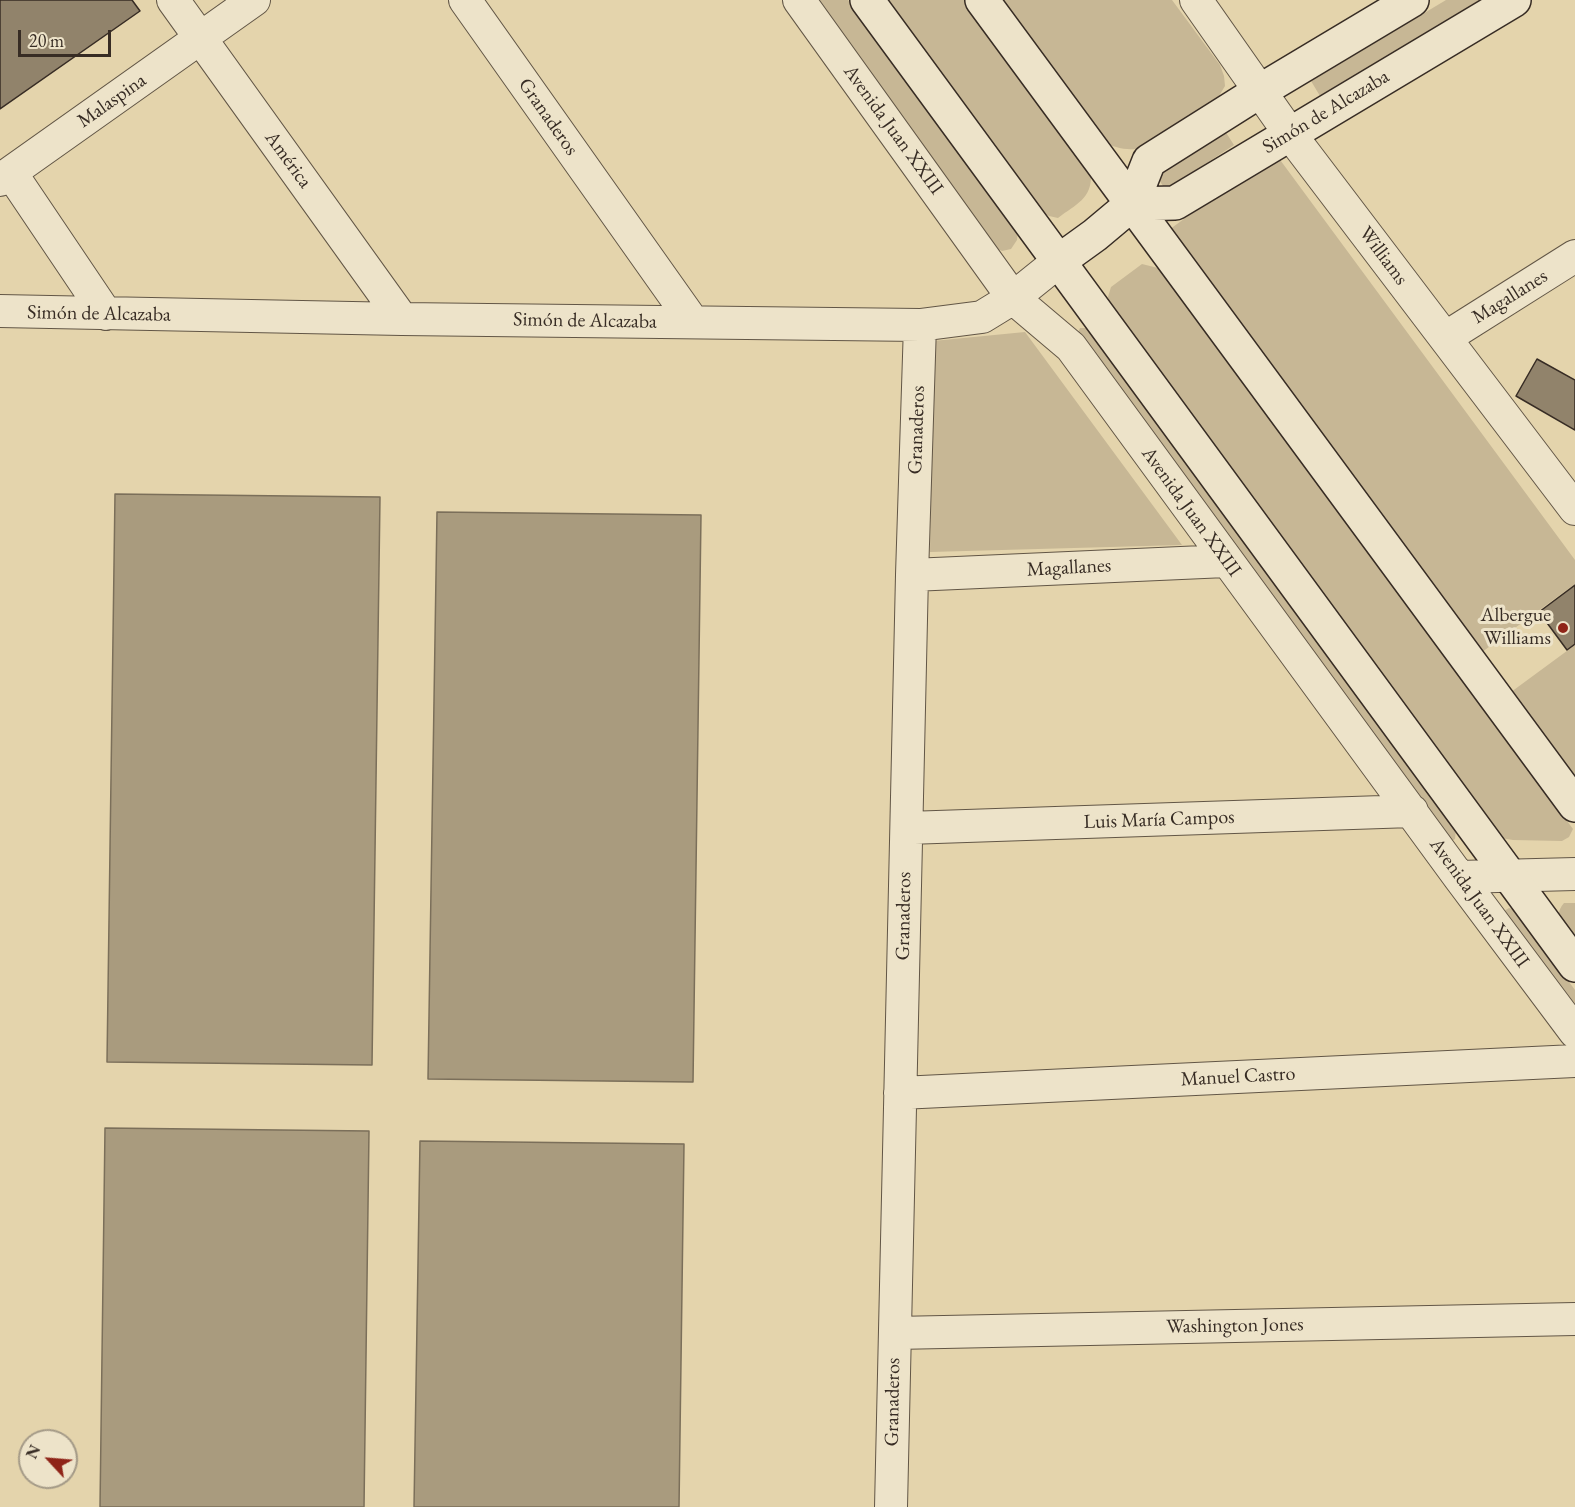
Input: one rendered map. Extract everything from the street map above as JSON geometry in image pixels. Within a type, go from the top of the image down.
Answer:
[{"type":"street","name":"América","points":[[173,0],[402,319]]},
{"type":"street","name":"Malaspina","points":[[5,176],[254,0]]},
{"type":"street","name":"Granaderos","points":[[465,0],[693,322]]},
{"type":"street","name":"Avenida Juan XXIII","points":[[799,0],[1013,298],[1071,347],[1226,561],[1575,1032]]},
{"type":"street","name":"Avenida Juan XXIII","points":[[867,0],[1575,965]]},
{"type":"street","points":[[982,0],[1575,805]]},
{"type":"street","name":"Williams","points":[[1196,0],[1290,134],[1575,509]]},
{"type":"street","name":"Simón de Alcazaba","points":[[0,311],[402,319],[920,325],[982,317],[1013,298],[1132,204],[1149,161],[1260,90],[1412,0]]},
{"type":"street","name":"Simón de Alcazaba","points":[[1132,204],[1175,203],[1514,0]]},
{"type":"street","points":[[5,176],[106,314]]},
{"type":"street","name":"Magallanes","points":[[1445,338],[1575,256]]},
{"type":"street","name":"Granaderos","points":[[891,1507],[912,575],[920,325]]},
{"type":"street","name":"Magallanes","points":[[912,575],[1226,561]]},
{"type":"street","name":"Luis María Campos","points":[[907,828],[1412,811]]},
{"type":"street","points":[[1459,877],[1575,874]]},
{"type":"street","name":"Manuel Castro","points":[[900,1093],[1575,1060]]},
{"type":"street","name":"Washington Jones","points":[[895,1333],[1575,1318]]},
{"type":"shaded area","points":[[814,0],[848,0],[1018,231],[1017,240],[1011,249],[1002,251],[993,247]]},
{"type":"shaded area","points":[[885,0],[964,0],[1091,174],[1089,189],[1077,205],[1058,218],[1049,216],[1038,209]]},
{"type":"shaded area","points":[[999,0],[1172,0],[1220,65],[1225,86],[1219,96],[1143,147],[1127,149],[1114,146],[1103,141]]},
{"type":"shaded area","points":[[1446,0],[1481,0],[1320,96],[1311,81]]},
{"type":"shaded area","points":[[1225,131],[1234,145],[1166,190],[1156,176]]},
{"type":"shaded area","points":[[1275,153],[1575,560],[1575,584],[1478,655],[1166,232]]},
{"type":"shaded area","points":[[1142,264],[1162,269],[1573,829],[1569,837],[1562,841],[1501,838],[1110,309],[1108,297],[1111,287]]},
{"type":"shaded area","points":[[1080,328],[1087,328],[1091,332],[1456,830],[1455,839],[1452,841],[1077,335]]},
{"type":"shaded area","points":[[1025,332],[1182,545],[930,552],[933,341]]},
{"type":"shaded area","points":[[115,494],[380,497],[372,1065],[107,1062]]},
{"type":"shaded area","points":[[437,512],[701,515],[693,1082],[428,1079]]},
{"type":"shaded area","points":[[1575,645],[1575,790],[1507,695]]},
{"type":"shaded area","points":[[1564,903],[1575,903],[1575,941],[1559,918],[1560,908]]},
{"type":"shaded area","points":[[1509,908],[1515,910],[1521,917],[1575,990],[1575,1014],[1504,917],[1504,911]]},
{"type":"shaded area","points":[[105,1128],[369,1131],[364,1507],[100,1507]]},
{"type":"shaded area","points":[[420,1141],[684,1144],[679,1507],[414,1507]]},
{"type":"building","points":[[0,0],[132,0],[140,11],[0,109]]},
{"type":"building","points":[[1537,359],[1575,380],[1575,430],[1516,396]]},
{"type":"building","name":"Albergue Williams","points":[[1575,585],[1575,644],[1567,650],[1539,612]]},
{"type":"place","name":"Albergue Williams","points":[[1563,628]]}]
